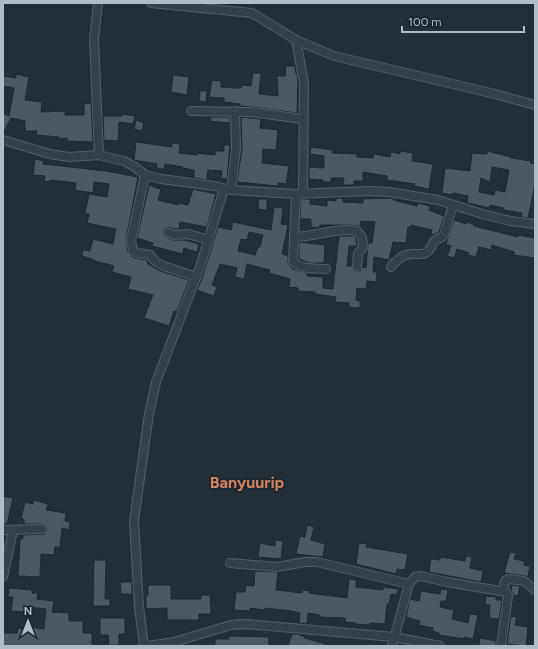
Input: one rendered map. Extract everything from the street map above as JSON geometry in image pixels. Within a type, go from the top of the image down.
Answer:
[{"type":"street","points":[[98,3],[94,39],[99,156]]},
{"type":"street","points":[[151,3],[252,13],[296,40],[334,56],[495,94],[535,105]]},
{"type":"street","points":[[296,40],[304,83],[299,193],[292,257],[295,263],[302,267],[326,269]]},
{"type":"street","points":[[190,111],[251,112],[303,119]]},
{"type":"street","points":[[144,646],[139,607],[134,521],[149,414],[156,382],[197,277],[227,190],[236,149],[235,111]]},
{"type":"street","points":[[3,140],[50,154],[69,157],[99,156],[124,161],[145,175],[174,181],[214,186],[227,190],[299,193],[369,191],[389,192],[438,200],[503,219],[535,224]]},
{"type":"street","points":[[145,175],[131,241],[133,250],[137,253],[150,256],[163,266],[197,277]]},
{"type":"street","points":[[391,267],[402,257],[410,254],[425,253],[430,249],[434,240],[444,235],[453,205]]},
{"type":"street","points":[[294,237],[311,236],[338,230],[357,231],[362,237],[363,248],[358,253],[357,266]]},
{"type":"street","points":[[168,232],[174,235],[188,234],[209,240]]},
{"type":"street","points":[[3,530],[42,529]]},
{"type":"street","points":[[3,577],[13,530]]},
{"type":"street","points":[[230,563],[277,566],[317,562],[409,584]]},
{"type":"street","points":[[392,646],[409,584],[415,577],[421,576],[447,582],[503,590],[506,592],[508,596],[501,646]]},
{"type":"street","points":[[503,590],[505,580],[508,579],[524,581],[535,590]]},
{"type":"street","points":[[148,646],[174,642],[231,625],[245,624],[394,637],[440,646]]},
{"type":"building","points":[[286,66],[295,66],[297,74],[297,113],[240,106],[240,104],[224,102],[224,98],[209,97],[212,80],[221,81],[221,87],[241,88],[242,85],[251,86],[253,73],[261,73],[259,94],[278,96],[277,76],[285,76]]},
{"type":"building","points":[[16,74],[29,77],[25,100],[42,102],[41,112],[65,111],[65,115],[84,115],[84,104],[91,103],[93,142],[67,141],[67,138],[59,139],[59,137],[36,135],[37,131],[25,131],[25,121],[11,118],[3,133],[3,113],[9,116],[14,88],[3,86],[3,76],[16,78]]},
{"type":"building","points":[[173,75],[189,77],[187,95],[171,92]]},
{"type":"building","points":[[200,91],[207,91],[206,102],[199,101]]},
{"type":"building","points":[[122,114],[135,116],[133,124],[119,122],[118,141],[104,140],[103,116],[122,116]]},
{"type":"building","points":[[211,117],[230,117],[230,123],[210,121]]},
{"type":"building","points":[[241,117],[261,119],[260,128],[278,130],[276,150],[263,149],[262,163],[289,166],[286,184],[278,183],[278,186],[237,182],[242,149]]},
{"type":"building","points":[[136,120],[144,123],[142,131],[134,129]]},
{"type":"building","points":[[136,142],[172,147],[172,143],[180,144],[179,153],[197,155],[197,153],[215,155],[215,151],[224,151],[224,145],[230,145],[227,179],[221,178],[222,171],[208,170],[207,180],[194,178],[194,170],[165,164],[164,169],[156,168],[157,164],[134,160]]},
{"type":"building","points":[[311,147],[333,150],[332,153],[357,154],[357,157],[373,158],[374,154],[390,157],[391,152],[400,154],[400,151],[413,153],[412,161],[433,164],[429,189],[414,186],[415,184],[387,180],[387,176],[363,172],[363,181],[354,181],[354,185],[343,185],[344,178],[331,178],[331,182],[309,179],[309,167],[324,168],[324,156],[310,154]]},
{"type":"building","points":[[487,151],[511,158],[531,161],[530,163],[535,164],[535,184],[528,218],[521,217],[522,213],[504,210],[504,208],[490,205],[490,208],[467,203],[468,196],[453,193],[453,195],[442,193],[445,168],[470,171],[472,153],[487,154]],"holes":[[[492,167],[509,170],[505,192],[495,190],[494,195],[479,192],[481,178],[490,182]]]},
{"type":"building","points":[[35,159],[44,161],[43,164],[106,171],[138,177],[126,240],[128,252],[134,258],[147,260],[148,264],[160,271],[189,280],[177,312],[174,311],[169,326],[144,318],[153,295],[128,289],[131,277],[112,272],[114,266],[82,256],[83,250],[90,251],[93,239],[113,244],[116,229],[87,223],[89,214],[85,213],[89,194],[107,197],[109,184],[94,182],[93,193],[75,190],[76,183],[50,180],[50,182],[44,181],[45,176],[33,175]]},
{"type":"building","points":[[149,185],[161,189],[158,200],[178,205],[179,203],[188,205],[193,189],[216,194],[207,227],[180,222],[179,229],[168,227],[163,230],[164,235],[172,240],[184,240],[199,244],[197,252],[184,248],[183,254],[152,246],[153,243],[137,238]]},
{"type":"building","points":[[336,198],[343,198],[343,202],[363,203],[363,199],[393,198],[393,200],[417,206],[418,203],[430,206],[429,210],[444,216],[439,232],[434,235],[431,234],[432,230],[411,225],[411,227],[408,227],[406,243],[393,242],[389,260],[374,257],[373,272],[377,272],[376,282],[367,281],[366,289],[357,288],[356,300],[360,301],[360,308],[349,307],[349,303],[335,302],[336,297],[315,294],[315,292],[298,291],[298,288],[289,287],[290,279],[269,273],[270,270],[247,264],[244,279],[235,277],[237,268],[220,264],[212,285],[217,287],[214,296],[197,290],[202,279],[218,227],[231,230],[233,222],[271,230],[274,207],[283,208],[281,224],[288,225],[282,254],[288,256],[288,263],[293,269],[307,273],[307,276],[323,277],[323,288],[333,289],[339,236],[354,236],[356,239],[357,246],[349,246],[347,266],[352,266],[356,271],[360,271],[362,267],[366,268],[368,243],[372,243],[375,222],[361,221],[360,226],[320,225],[319,228],[311,227],[311,219],[300,219],[301,199],[310,199],[310,204],[327,206],[327,200],[336,201]],"holes":[[[249,232],[263,235],[260,247],[258,247],[255,255],[238,251],[241,239],[247,240]]]},
{"type":"building","points":[[259,199],[267,199],[267,210],[258,209]]},
{"type":"building","points":[[454,220],[466,224],[467,222],[475,225],[474,226],[518,237],[518,235],[535,238],[535,258],[514,255],[514,252],[492,245],[491,250],[479,247],[476,257],[468,255],[469,253],[457,249],[454,258],[447,256],[451,246],[446,244]]},
{"type":"building","points":[[299,242],[325,245],[324,263],[309,263],[299,259]]},
{"type":"building","points":[[3,496],[13,498],[7,524],[3,524]]},
{"type":"building","points":[[33,500],[48,504],[46,510],[66,513],[65,521],[70,522],[69,530],[62,528],[60,547],[55,547],[54,555],[41,554],[40,577],[18,576],[20,539],[23,539],[23,535],[45,534],[47,529],[46,526],[42,524],[24,524],[24,519],[21,519],[25,502],[33,504]]},
{"type":"building","points":[[307,525],[314,527],[311,540],[325,544],[323,557],[296,554],[300,536],[305,537]]},
{"type":"building","points":[[275,540],[283,541],[281,559],[258,557],[260,543],[275,546]]},
{"type":"building","points":[[359,543],[367,544],[366,547],[408,554],[405,570],[397,569],[396,574],[356,564]]},
{"type":"building","points":[[510,552],[516,553],[514,559],[524,561],[524,565],[530,566],[528,577],[504,573]]},
{"type":"building","points":[[466,556],[472,557],[470,568],[483,571],[481,582],[429,572],[431,559],[440,560],[440,557],[465,561]]},
{"type":"building","points":[[94,560],[106,560],[105,599],[110,599],[110,606],[93,606]]},
{"type":"building","points":[[255,571],[278,572],[276,590],[302,593],[302,590],[310,591],[309,593],[347,598],[349,579],[356,580],[356,587],[383,590],[383,587],[398,589],[397,595],[391,594],[389,604],[387,604],[385,624],[355,624],[356,623],[345,622],[345,618],[320,617],[320,615],[308,613],[307,624],[299,623],[300,613],[292,611],[265,608],[265,610],[250,608],[250,611],[234,610],[236,592],[245,592],[246,585],[254,586]]},
{"type":"building","points":[[120,582],[132,582],[132,594],[121,594]]},
{"type":"building","points":[[148,585],[171,585],[171,599],[201,599],[201,595],[210,595],[211,614],[199,614],[199,620],[167,620],[167,608],[146,609]]},
{"type":"building","points":[[512,585],[520,586],[518,596],[513,595],[511,589]]},
{"type":"building","points":[[9,588],[32,590],[32,593],[38,593],[37,599],[54,601],[52,612],[69,613],[69,621],[83,621],[83,633],[92,633],[92,646],[3,646],[3,633],[17,633],[18,628],[29,630],[30,627],[44,629],[46,609],[27,607],[27,612],[11,611],[13,597],[8,597]]},
{"type":"building","points":[[441,589],[448,590],[446,601],[441,601],[440,607],[454,610],[452,619],[468,623],[470,614],[478,615],[473,639],[439,635],[439,633],[432,631],[433,628],[419,625],[420,621],[406,617],[410,599],[419,601],[421,591],[440,594]]},
{"type":"building","points":[[486,596],[496,597],[496,600],[502,600],[499,619],[489,618],[490,605],[485,604]]},
{"type":"building","points":[[511,616],[517,617],[515,625],[528,627],[526,646],[507,644]]},
{"type":"building","points":[[100,618],[125,618],[125,634],[119,634],[119,645],[109,645],[108,635],[100,635]]},
{"type":"building","points":[[292,634],[298,634],[305,637],[304,638],[325,644],[325,646],[288,646]]},
{"type":"building","points":[[229,636],[269,637],[269,646],[215,646],[215,639],[229,639]]},
{"type":"building","points":[[480,638],[496,641],[496,646],[479,646]]},
{"type":"district","name":"Banyuurip","points":[[247,482]]}]
